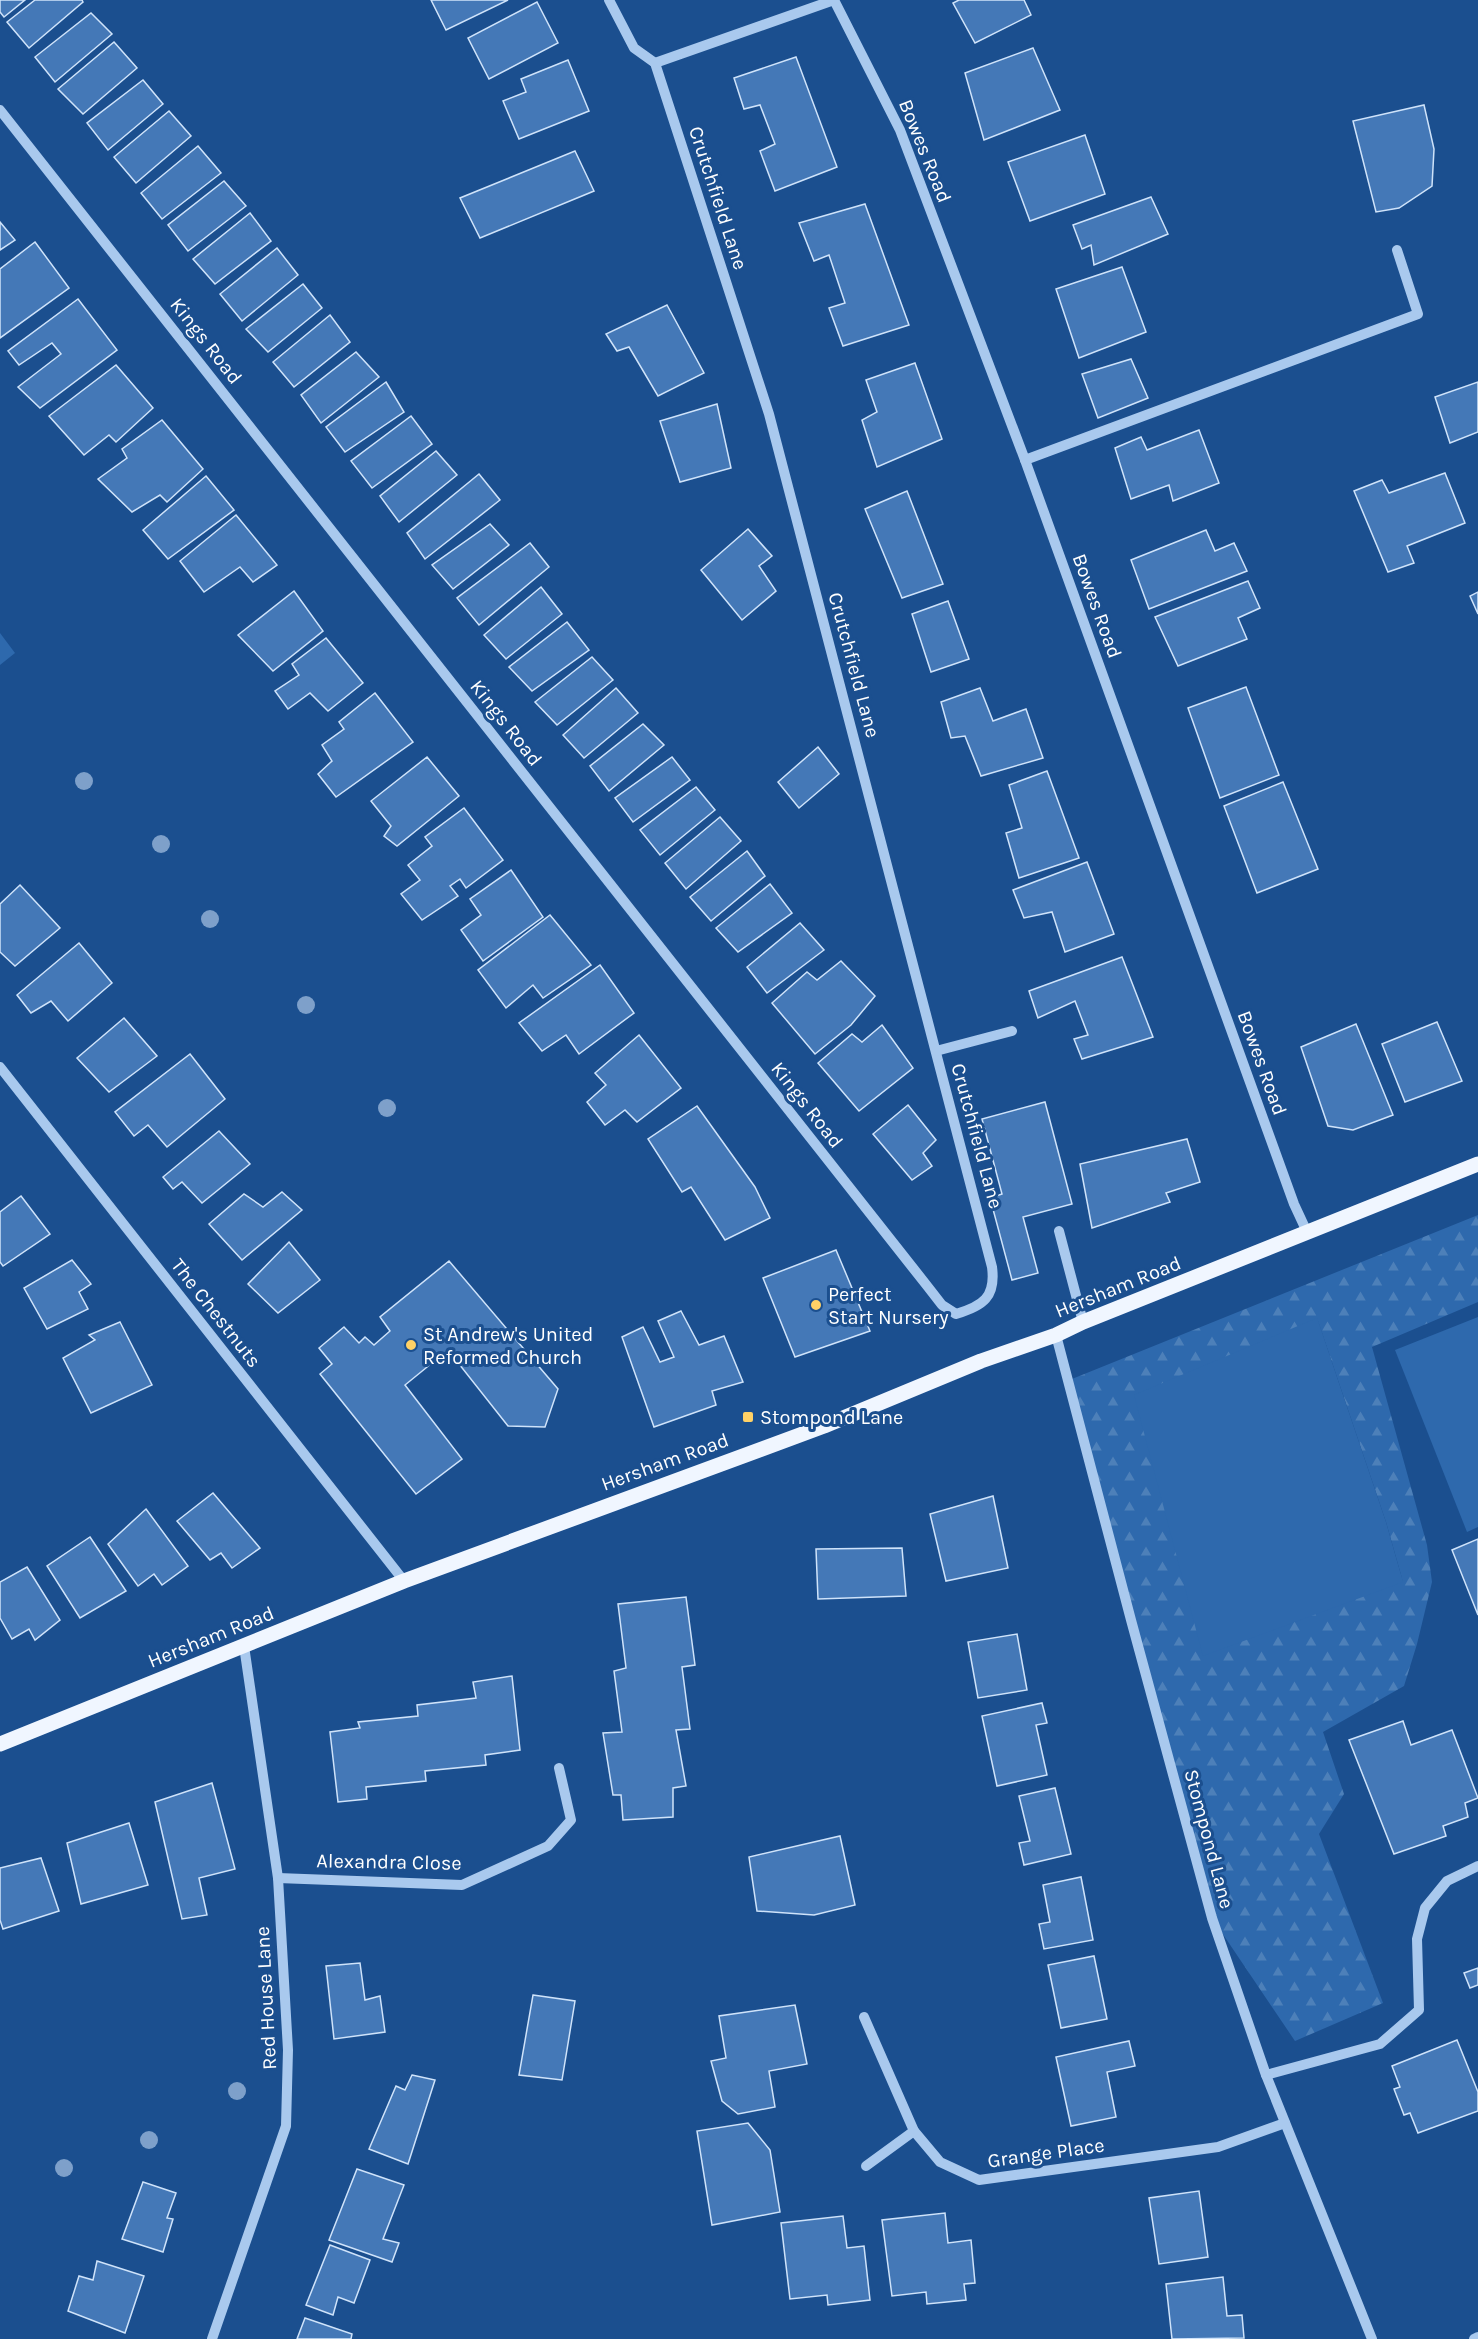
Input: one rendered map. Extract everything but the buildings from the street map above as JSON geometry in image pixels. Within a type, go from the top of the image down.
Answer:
[{"type":"main road","name":"Hersham Road","points":[[0,1744],[404,1581],[824,1426],[981,1361],[1056,1335],[1083,1322],[1478,1164]]},
{"type":"street","points":[[609,0],[634,48],[655,63],[834,0]]},
{"type":"street","name":"Bowes Road","points":[[834,0],[900,130],[1025,460],[1294,1204],[1307,1232]]},
{"type":"street","name":"Crutchfield Lane","points":[[655,63],[769,414],[992,1267],[994,1283]]},
{"type":"street","name":"Kings Road","points":[[0,110],[942,1305],[956,1314],[968,1311],[991,1294],[994,1283]]},
{"type":"street","points":[[1025,460],[1418,314],[1396,250]]},
{"type":"street","points":[[936,1051],[1012,1030]]},
{"type":"street","name":"The Chestnuts","points":[[0,1067],[404,1581]]},
{"type":"street","points":[[1059,1231],[1083,1322]]},
{"type":"street","name":"Stompond Lane","points":[[1056,1335],[1127,1609],[1212,1918],[1266,2075],[1372,2339]]},
{"type":"street","name":"Red House Lane","points":[[212,2339],[286,2126],[288,2050],[278,1878],[244,1646]]},
{"type":"street","name":"Alexandra Close","points":[[278,1878],[462,1885],[548,1846],[571,1820],[559,1768]]},
{"type":"street","points":[[1266,2075],[1380,2044],[1419,2010],[1417,1939],[1425,1908],[1447,1881],[1478,1866]]},
{"type":"street","name":"Grange Place","points":[[864,2017],[914,2131],[940,2162],[979,2180],[1218,2147],[1285,2123]]},
{"type":"street","points":[[866,2166],[914,2131]]},
{"type":"green space","points":[[0,633],[15,653],[0,665]]},
{"type":"green space","points":[[1478,1215],[1478,1302],[1372,1347],[1427,1545],[1432,1582],[1417,1644],[1404,1686],[1323,1732],[1344,1794],[1319,1834],[1383,2003],[1295,2041],[1212,1918],[1067,1381]],"holes":[[[1317,1318],[1386,1522],[1403,1582]]]},
{"type":"green space","points":[[1478,1317],[1478,1527],[1467,1532],[1395,1350]]},
{"type":"green space","points":[[1317,1318],[1386,1522],[1403,1582],[1203,1656],[1134,1395]]},
{"type":"place","name":"Perfect Start Nursery","points":[[816,1305]]},
{"type":"place","name":"St Andrew's United Reformed Church","points":[[411,1345]]},
{"type":"place","name":"Stompond Lane","points":[[748,1417]]}]
